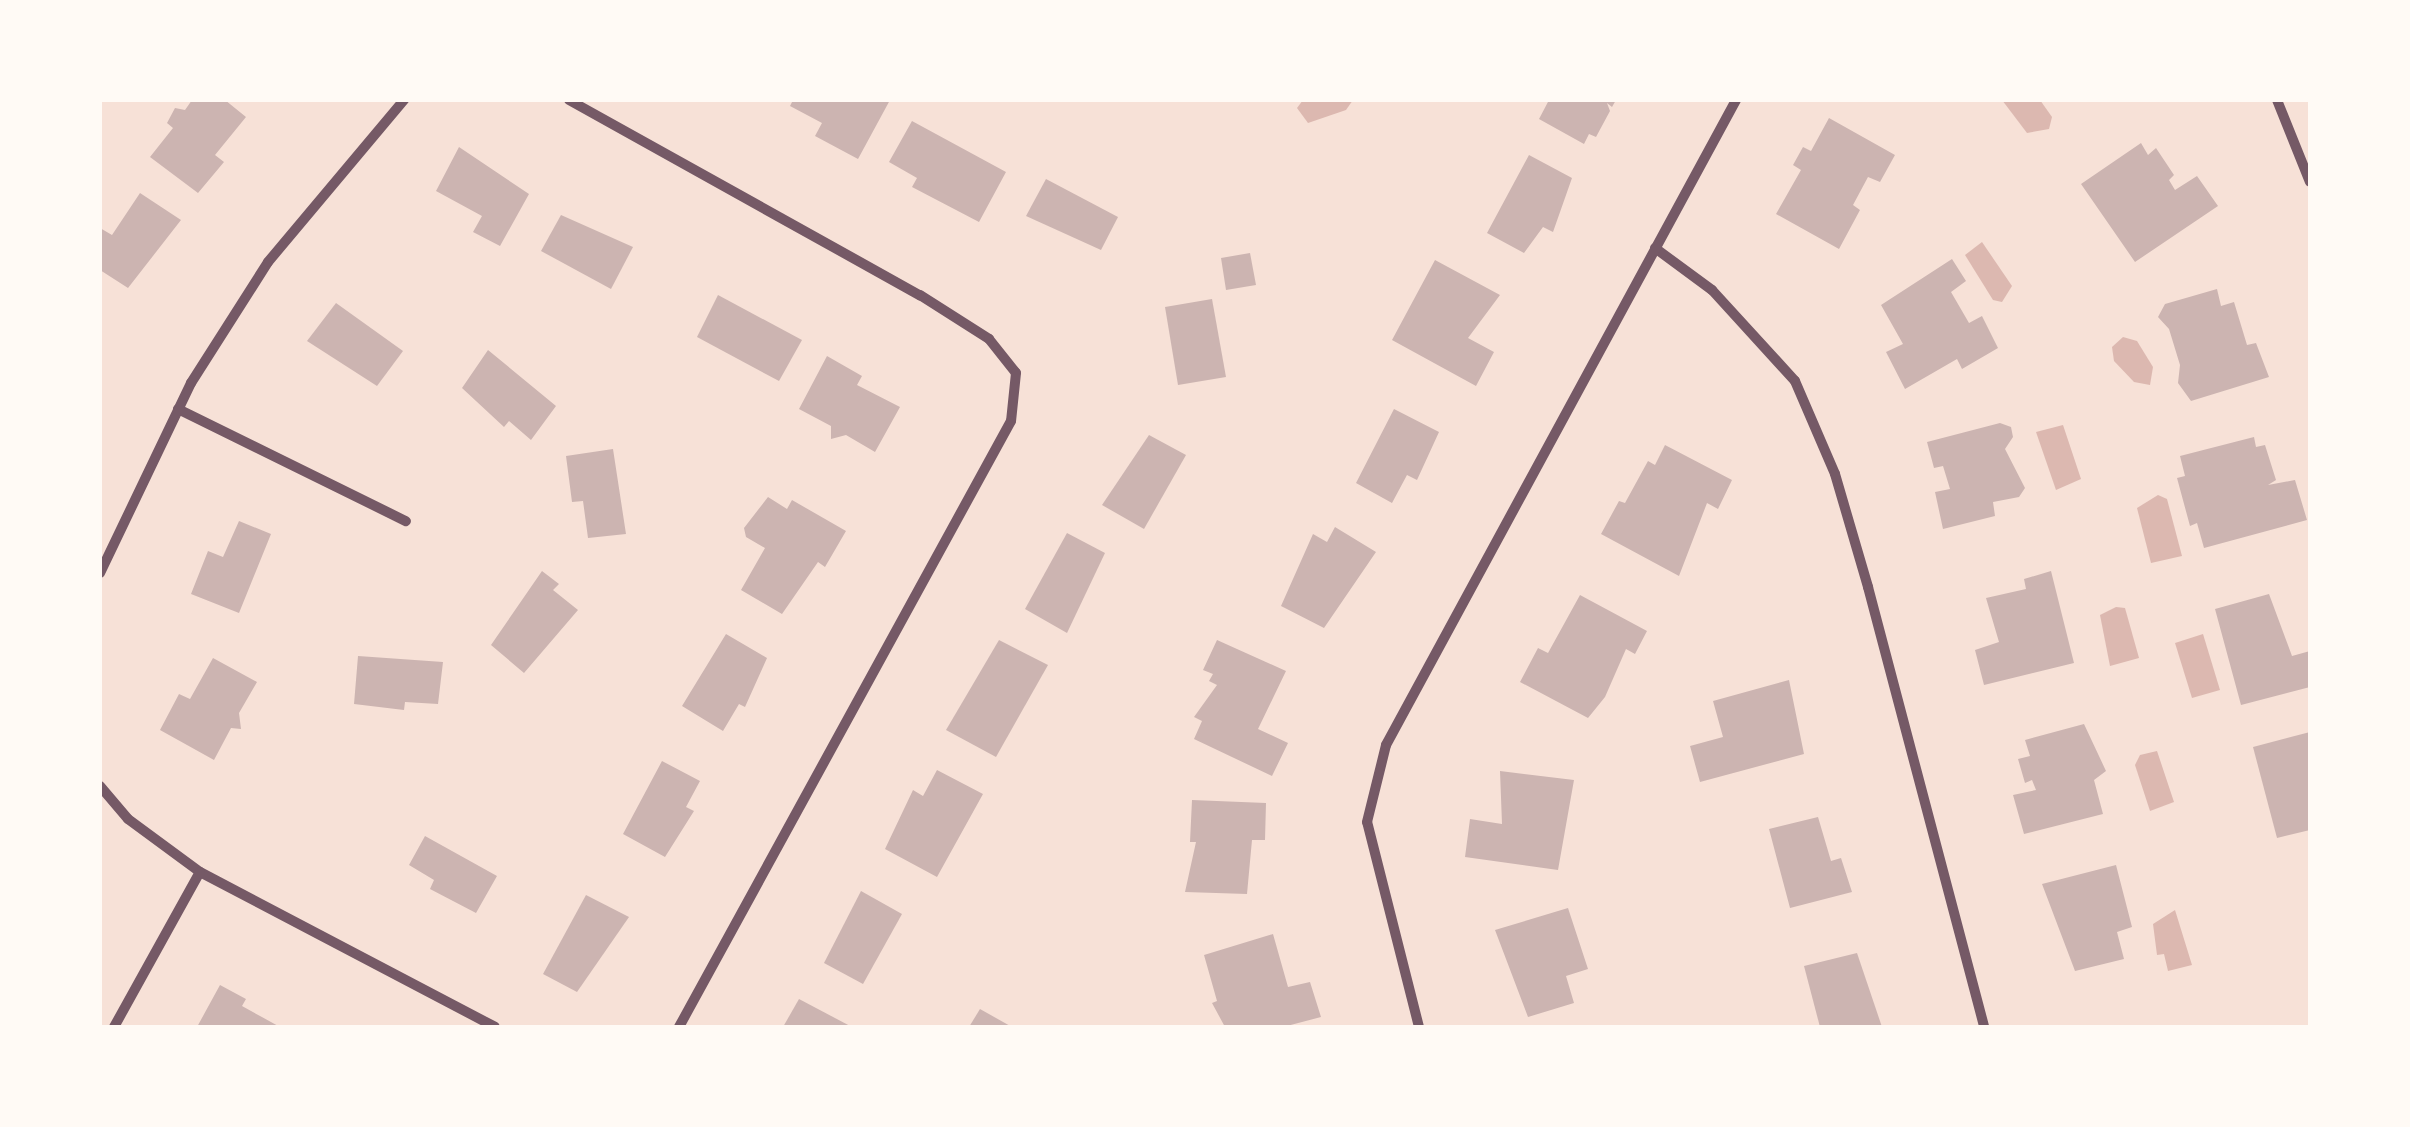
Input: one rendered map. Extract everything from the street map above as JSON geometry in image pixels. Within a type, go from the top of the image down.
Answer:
[{"type":"street","points":[[100,573],[178,410],[268,262],[404,100]]},
{"type":"street","points":[[569,100],[920,296],[989,340],[1016,373],[1011,422],[679,1027]]},
{"type":"street","points":[[1419,1027],[1368,822],[1386,744],[1736,100]]},
{"type":"street","points":[[2277,100],[2310,182]]},
{"type":"street","points":[[1654,248],[1712,290],[1795,380],[1802,396],[1835,474],[1868,587],[1984,1027]]},
{"type":"street","points":[[178,410],[406,521]]},
{"type":"street","points":[[100,786],[128,819],[200,872],[495,1027]]},
{"type":"street","points":[[114,1027],[200,872]]},
{"type":"shaded area","points":[[1303,100],[1353,100],[1346,110],[1308,123],[1297,108]]},
{"type":"shaded area","points":[[2002,100],[2040,100],[2052,117],[2049,129],[2027,133]]},
{"type":"shaded area","points":[[1982,242],[2012,286],[2002,302],[1993,300],[1965,255]]},
{"type":"shaded area","points":[[2123,337],[2137,341],[2153,367],[2150,385],[2134,382],[2114,361],[2112,347]]},
{"type":"shaded area","points":[[2063,425],[2081,479],[2056,490],[2036,432]]},
{"type":"shaded area","points":[[2158,495],[2167,499],[2182,556],[2151,563],[2137,508]]},
{"type":"shaded area","points":[[2116,607],[2125,608],[2139,658],[2110,666],[2100,615]]},
{"type":"shaded area","points":[[2203,634],[2220,690],[2192,698],[2175,643]]},
{"type":"shaded area","points":[[2157,751],[2174,802],[2150,811],[2135,765],[2140,755]]},
{"type":"shaded area","points":[[2175,910],[2192,965],[2168,971],[2164,954],[2157,955],[2153,924]]},
{"type":"building","points":[[192,100],[225,100],[246,117],[215,155],[224,162],[198,193],[150,157],[173,128],[167,123],[175,108],[185,110]]},
{"type":"building","points":[[793,100],[890,100],[858,159],[815,136],[822,123],[790,106]]},
{"type":"building","points":[[1549,100],[1616,100],[1612,107],[1607,103],[1610,111],[1596,137],[1589,134],[1584,144],[1539,119]]},
{"type":"building","points":[[1829,118],[1895,155],[1880,182],[1868,177],[1853,205],[1860,210],[1839,249],[1776,214],[1801,170],[1793,165],[1803,147],[1811,151]]},
{"type":"building","points":[[912,121],[1006,172],[979,222],[912,187],[917,178],[889,162]]},
{"type":"building","points":[[2141,143],[2148,155],[2156,148],[2174,175],[2169,180],[2175,190],[2197,176],[2218,206],[2135,262],[2081,184]]},
{"type":"building","points":[[459,147],[529,194],[500,246],[473,232],[482,216],[436,191]]},
{"type":"building","points":[[1529,155],[1572,178],[1553,232],[1543,227],[1524,253],[1487,233]]},
{"type":"building","points":[[1046,179],[1118,217],[1101,250],[1026,216]]},
{"type":"building","points":[[140,193],[181,220],[128,288],[100,270],[100,228],[112,235]]},
{"type":"building","points":[[561,215],[633,247],[611,289],[541,251]]},
{"type":"building","points":[[1250,253],[1256,285],[1226,290],[1221,258]]},
{"type":"building","points":[[1952,259],[1966,281],[1951,292],[1969,323],[1982,316],[1998,348],[1962,369],[1957,359],[1905,389],[1886,352],[1903,344],[1881,305]]},
{"type":"building","points":[[1435,260],[1500,295],[1468,338],[1494,352],[1476,386],[1392,340]]},
{"type":"building","points":[[2217,289],[2221,306],[2234,302],[2247,345],[2256,343],[2269,377],[2191,401],[2178,383],[2180,365],[2169,329],[2158,317],[2165,304]]},
{"type":"building","points":[[718,295],[802,340],[779,381],[697,337]]},
{"type":"building","points":[[1212,299],[1226,377],[1178,385],[1165,307]]},
{"type":"building","points":[[336,303],[403,351],[377,386],[307,341]]},
{"type":"building","points":[[488,350],[556,406],[531,440],[509,421],[504,427],[462,388]]},
{"type":"building","points":[[827,356],[862,376],[857,385],[900,407],[875,452],[846,435],[831,439],[831,426],[799,409]]},
{"type":"building","points":[[1394,409],[1439,432],[1417,480],[1407,475],[1392,503],[1356,483]]},
{"type":"building","points":[[2000,423],[2011,427],[2013,437],[2005,449],[2025,488],[2019,497],[1993,502],[1995,516],[1943,529],[1935,492],[1950,489],[1943,466],[1934,468],[1927,442]]},
{"type":"building","points":[[1149,435],[1186,455],[1144,529],[1102,505]]},
{"type":"building","points":[[2254,437],[2256,447],[2265,445],[2276,480],[2268,485],[2295,480],[2307,520],[2204,548],[2197,523],[2190,526],[2177,478],[2185,476],[2180,456]]},
{"type":"building","points":[[1665,445],[1732,480],[1718,509],[1707,503],[1679,576],[1601,534],[1619,501],[1625,503],[1648,461],[1655,465]]},
{"type":"building","points":[[613,449],[626,534],[588,538],[583,501],[572,502],[566,456]]},
{"type":"building","points":[[768,497],[787,509],[792,500],[846,531],[825,567],[818,562],[782,614],[741,590],[765,548],[746,537],[744,528]]},
{"type":"building","points":[[239,521],[271,534],[239,613],[191,594],[208,551],[223,557]]},
{"type":"building","points":[[1335,527],[1376,552],[1324,628],[1281,606],[1313,534],[1327,542]]},
{"type":"building","points":[[1067,533],[1105,553],[1067,633],[1025,609]]},
{"type":"building","points":[[542,571],[559,584],[553,590],[578,610],[524,673],[491,645]]},
{"type":"building","points":[[2051,571],[2074,663],[1984,685],[1975,650],[1999,642],[1986,598],[2026,589],[2024,579]]},
{"type":"building","points":[[2269,594],[2292,656],[2310,651],[2310,687],[2241,705],[2215,609]]},
{"type":"building","points":[[1580,595],[1647,631],[1635,654],[1626,649],[1605,697],[1588,718],[1520,682],[1538,648],[1548,653]]},
{"type":"building","points":[[726,634],[767,658],[745,707],[739,704],[723,731],[682,706]]},
{"type":"building","points":[[999,640],[1048,665],[996,757],[946,730]]},
{"type":"building","points":[[1217,640],[1286,671],[1258,729],[1288,743],[1272,776],[1194,739],[1202,721],[1194,717],[1217,685],[1209,681],[1213,674],[1203,670]]},
{"type":"building","points":[[358,656],[443,662],[438,704],[405,702],[404,710],[354,704]]},
{"type":"building","points":[[213,658],[257,682],[239,713],[241,729],[231,728],[214,760],[160,730],[179,694],[190,699]]},
{"type":"building","points":[[1789,680],[1804,754],[1700,782],[1690,746],[1723,737],[1713,701]]},
{"type":"building","points":[[2084,724],[2106,771],[2094,780],[2103,814],[2024,834],[2013,795],[2036,790],[2032,780],[2025,783],[2018,759],[2030,756],[2025,740]]},
{"type":"building","points":[[2310,732],[2310,830],[2277,838],[2253,747]]},
{"type":"building","points":[[662,761],[700,781],[686,807],[694,811],[665,857],[623,834]]},
{"type":"building","points":[[937,770],[983,794],[937,877],[885,849],[913,790],[923,796]]},
{"type":"building","points":[[1500,771],[1574,780],[1558,870],[1465,857],[1470,819],[1502,824]]},
{"type":"building","points":[[1192,800],[1266,803],[1265,840],[1252,840],[1247,894],[1185,892],[1196,842],[1190,842]]},
{"type":"building","points":[[1818,817],[1831,861],[1841,858],[1852,892],[1790,908],[1769,829]]},
{"type":"building","points":[[425,836],[497,876],[476,913],[430,889],[434,880],[409,865]]},
{"type":"building","points":[[2116,865],[2132,927],[2117,932],[2124,959],[2075,971],[2042,884]]},
{"type":"building","points":[[861,891],[902,914],[863,984],[824,963]]},
{"type":"building","points":[[586,895],[629,917],[577,992],[543,974]]},
{"type":"building","points":[[1568,908],[1588,969],[1566,976],[1574,1003],[1528,1017],[1495,930]]},
{"type":"building","points":[[1273,934],[1288,987],[1310,982],[1321,1017],[1283,1027],[1225,1027],[1212,1003],[1217,1001],[1204,955]]},
{"type":"building","points":[[1857,953],[1882,1027],[1820,1027],[1804,966]]},
{"type":"building","points":[[220,985],[246,999],[242,1006],[280,1027],[197,1027]]},
{"type":"building","points":[[799,999],[852,1027],[783,1027]]},
{"type":"building","points":[[980,1009],[1012,1027],[969,1027]]}]
